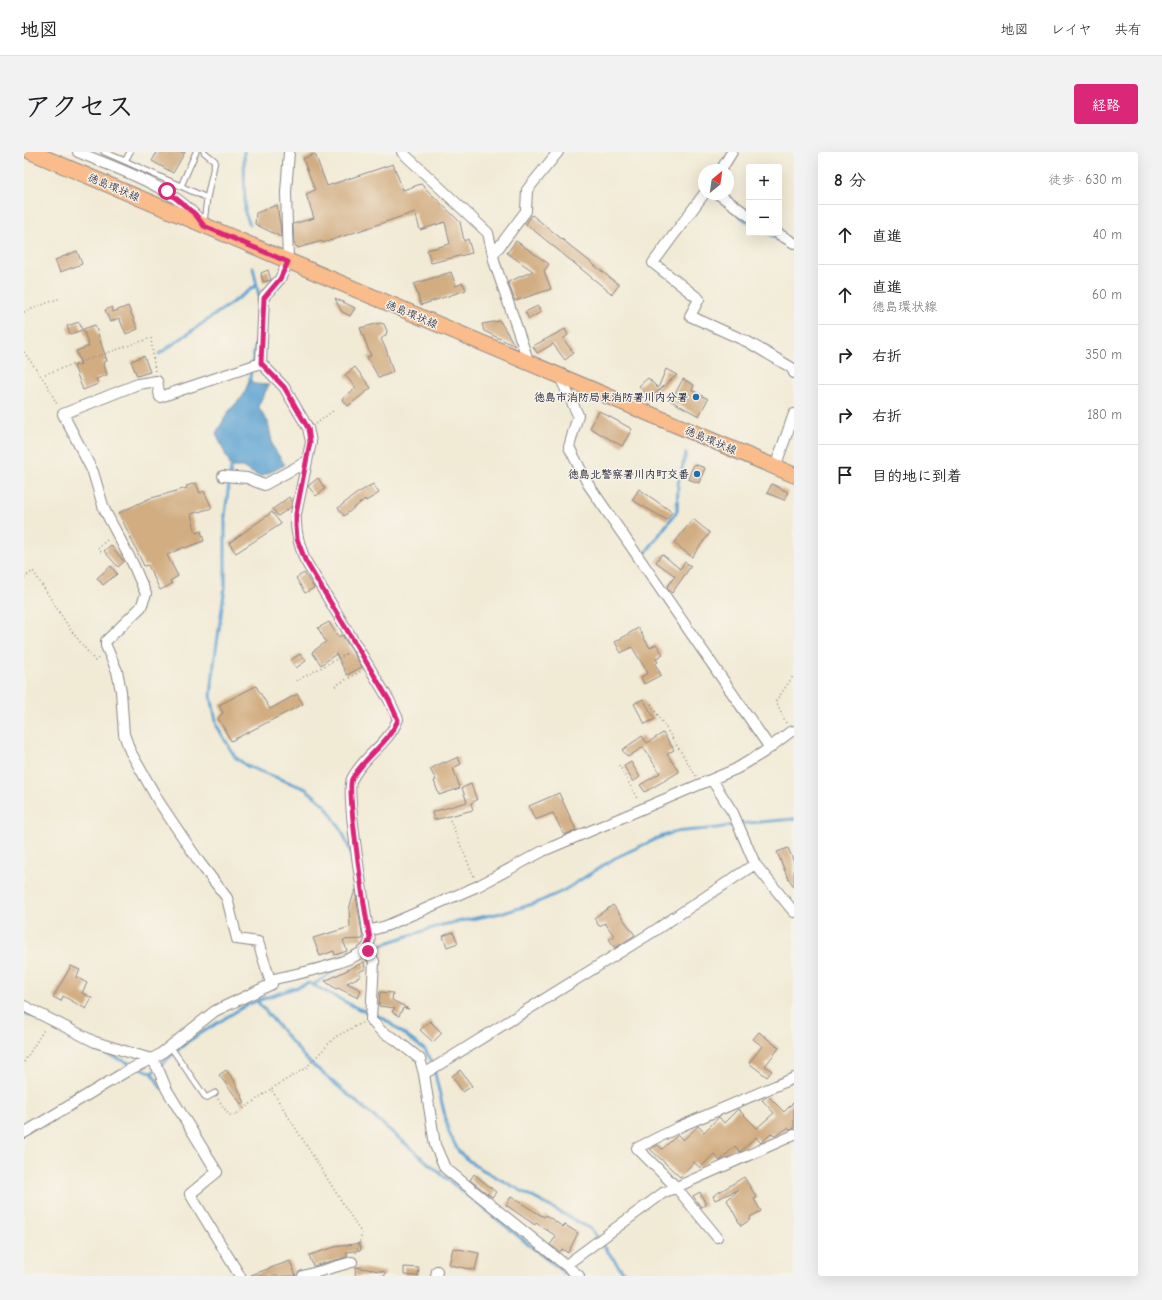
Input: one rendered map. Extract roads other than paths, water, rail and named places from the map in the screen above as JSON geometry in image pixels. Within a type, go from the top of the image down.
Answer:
[{"type":"main road","name":"徳島環状線","points":[[31,152],[794,475]]},
{"type":"street","points":[[78,152],[167,191],[195,214],[204,226]]},
{"type":"street","points":[[289,152],[286,192],[288,262],[280,279],[264,298],[261,363],[284,387],[300,412],[308,431],[310,442],[296,514],[297,539],[305,560],[389,700],[398,720],[393,732],[382,746],[365,761],[351,780],[352,817],[370,938],[369,952],[374,961],[371,1014],[382,1032],[395,1039],[431,1070],[435,1145],[445,1168],[579,1276]]},
{"type":"street","points":[[402,152],[488,233],[493,255],[529,363]]},
{"type":"street","points":[[493,255],[526,211],[527,190],[558,152]]},
{"type":"street","points":[[725,164],[732,152]]},
{"type":"street","points":[[700,200],[653,263],[699,299],[690,316],[748,342],[792,368],[794,373]]},
{"type":"street","points":[[726,200],[746,214]]},
{"type":"street","points":[[782,236],[794,243]]},
{"type":"street","points":[[24,1133],[137,1066],[153,1061],[215,1011],[272,984],[258,942],[237,939],[227,898],[200,863],[159,802],[130,751],[124,734],[121,691],[117,671],[108,650],[106,641],[109,636],[141,607],[146,594],[133,564],[104,510],[93,472],[63,414],[138,384],[157,381],[160,397],[261,363]]},
{"type":"street","points":[[559,375],[578,415],[569,447],[588,484],[770,748]]},
{"type":"street","points":[[775,467],[794,414]]},
{"type":"street","points":[[223,476],[247,478],[264,484],[306,462]]},
{"type":"street","points":[[368,931],[386,926],[478,886],[543,851],[736,769],[770,748],[792,731]]},
{"type":"street","points":[[712,780],[733,813],[755,864],[794,912]]},
{"type":"street","points":[[431,1070],[651,933],[755,864]]},
{"type":"street","points":[[270,980],[321,968],[369,952]]},
{"type":"street","points":[[24,1006],[95,1042],[153,1061],[161,1072],[162,1079],[167,1090],[218,1172],[190,1194],[240,1276]]},
{"type":"street","points":[[717,1237],[676,1187],[637,1148],[679,1127],[794,1078]]},
{"type":"street","points":[[566,1265],[663,1193],[794,1135]]},
{"type":"street","points":[[304,1276],[352,1262]]},
{"type":"lane","points":[[104,152],[207,198]]},
{"type":"lane","points":[[125,161],[130,152]]},
{"type":"lane","points":[[181,186],[196,152]]},
{"type":"lane","points":[[204,152],[216,161],[207,198],[204,226]]},
{"type":"lane","points":[[171,1047],[206,1098],[215,1093]]},
{"type":"water","points":[[250,379],[254,384],[269,385],[258,406],[268,422],[273,447],[285,465],[260,477],[242,467],[231,467],[216,433],[229,411],[243,396]]},
{"type":"waterway","points":[[244,152],[245,213],[250,225]]},
{"type":"waterway","points":[[739,215],[746,221]]},
{"type":"waterway","points":[[772,236],[794,249]]},
{"type":"waterway","points":[[253,267],[259,296],[259,308]]},
{"type":"waterway","points":[[159,354],[257,285]]},
{"type":"waterway","points":[[252,364],[258,332]]},
{"type":"waterway","points":[[250,379],[251,369]]},
{"type":"waterway","points":[[644,555],[677,511],[678,484],[686,453]]},
{"type":"waterway","points":[[231,467],[225,515],[225,587],[211,696],[217,726],[235,757],[247,766],[306,789],[325,805],[342,831],[351,853],[353,864]]},
{"type":"waterway","points":[[370,952],[386,943],[442,925],[506,912],[536,903],[563,891],[615,858],[658,838],[675,832],[794,819]]},
{"type":"waterway","points":[[313,985],[340,967]]},
{"type":"waterway","points":[[159,1066],[187,1042],[248,1004],[309,983],[359,1009],[383,1018],[425,1050],[432,1061],[449,1133],[459,1152],[474,1165],[591,1229],[626,1276]]},
{"type":"waterway","points":[[257,1001],[307,1060],[446,1178],[568,1276]]},
{"type":"waterway","points":[[24,1012],[101,1052],[134,1065]]},
{"type":"waterway","points":[[139,1067],[152,1073],[155,1070]]},
{"type":"waterway","points":[[152,1073],[161,1088]]},
{"type":"place","name":"徳島市消防局東消防署川内分署","points":[[696,397]]},
{"type":"place","name":"徳島北警察署川内町交番","points":[[697,474]]}]
